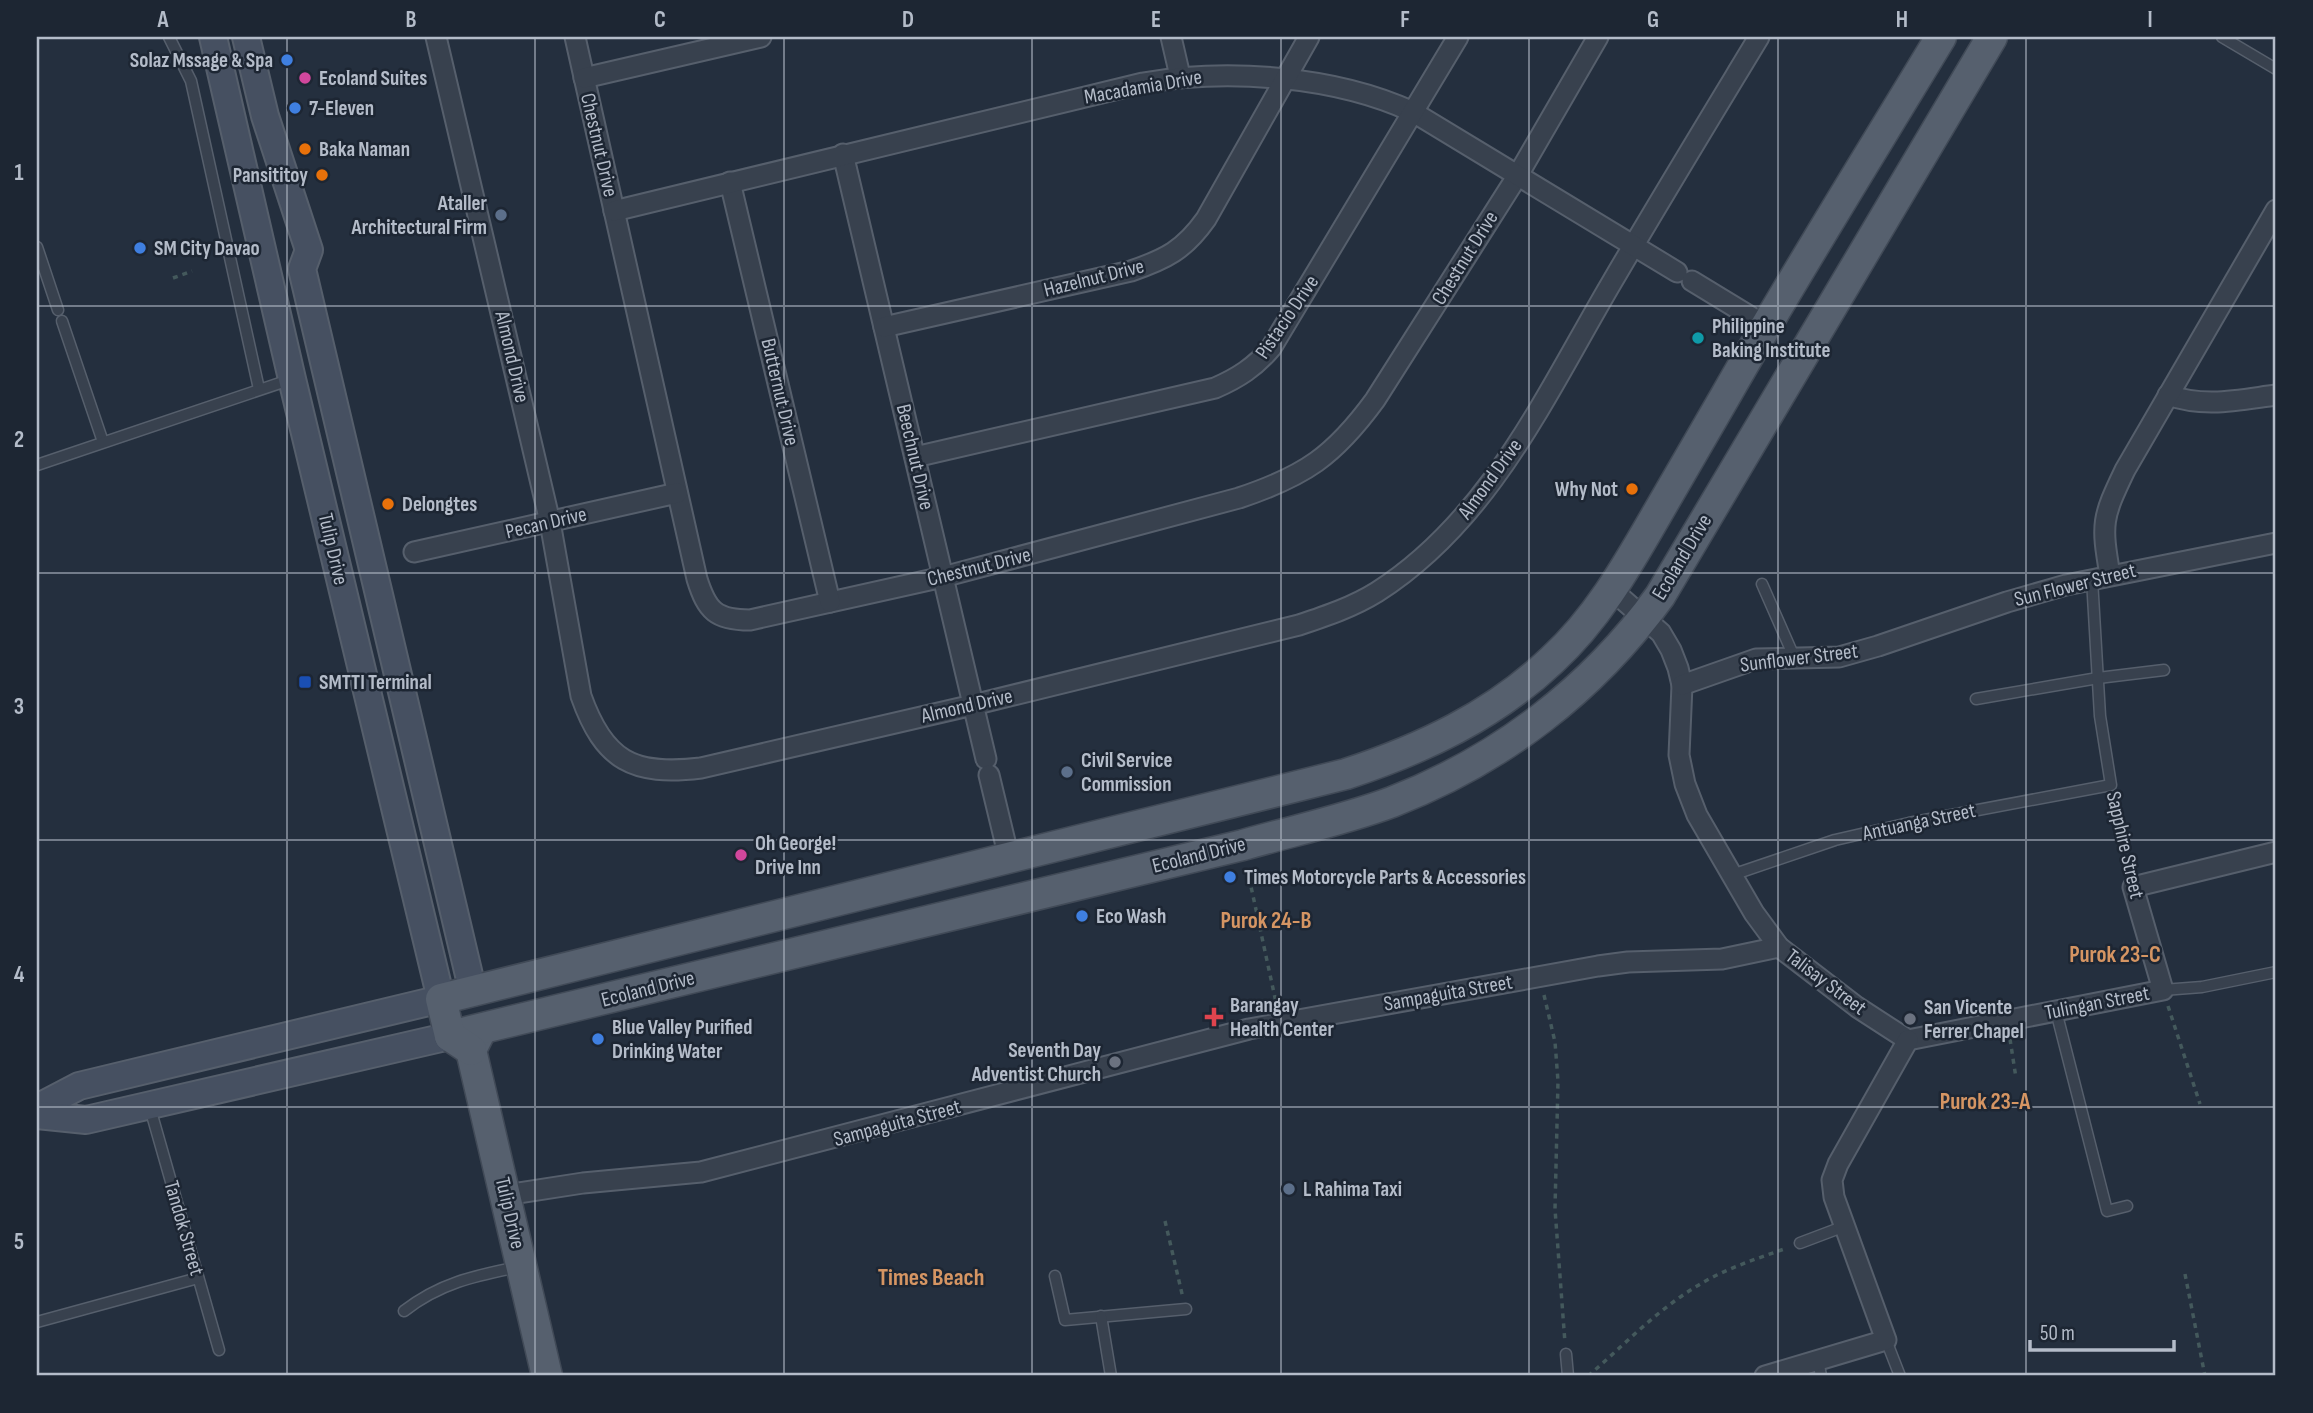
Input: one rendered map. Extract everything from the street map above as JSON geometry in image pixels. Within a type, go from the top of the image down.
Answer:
[{"type":"main road","name":"Tulip Drive","points":[[213,37],[441,999],[467,1039],[547,1376]]},
{"type":"main road","name":"Tulip Drive","points":[[247,37],[265,116],[309,250],[302,269],[473,992],[467,1039]]},
{"type":"main road","name":"Ecoland Drive","points":[[37,1108],[79,1086],[473,992],[836,897],[1009,859],[1346,774],[1424,745],[1484,714],[1554,659],[1612,590],[1766,326],[1941,37]]},
{"type":"main road","name":"Ecoland Drive","points":[[37,1115],[86,1120],[467,1039],[1243,845],[1360,813],[1448,778],[1483,759],[1536,724],[1567,699],[1644,618],[1667,584],[1993,37]]},
{"type":"main road","points":[[234,123],[265,116]]},
{"type":"main road","points":[[292,379],[326,370]]},
{"type":"main road","points":[[328,529],[362,521]]},
{"type":"main road","points":[[349,616],[383,608]]},
{"type":"street","name":"Almond Drive","points":[[436,37],[551,522],[585,707],[599,737],[616,754],[635,765],[677,771],[701,768],[973,705],[1299,625],[1337,612],[1375,593],[1409,570],[1443,539],[1476,503],[1508,460],[1759,37]]},
{"type":"street","name":"Chestnut Drive","points":[[575,37],[697,579],[703,598],[714,612],[730,620],[750,620],[943,577],[1240,498],[1272,487],[1302,472],[1332,450],[1354,428],[1375,400],[1518,175],[1598,37]]},
{"type":"street","points":[[584,78],[761,37]]},
{"type":"street","points":[[1171,37],[1180,76]]},
{"type":"street","name":"Hazelnut Drive","points":[[884,327],[1131,271],[1158,262],[1178,251],[1206,219],[1309,37]]},
{"type":"street","name":"Pistacio Drive","points":[[915,457],[1216,388],[1236,379],[1258,364],[1271,348],[1458,37]]},
{"type":"street","name":"Macadamia Drive","points":[[614,211],[1143,83],[1180,76],[1223,75],[1286,80],[1362,92],[1413,112],[1766,326]]},
{"type":"street","name":"Beechnut Drive","points":[[843,154],[1009,859]]},
{"type":"street","name":"Butternut Drive","points":[[730,182],[830,602]]},
{"type":"street","name":"Sapphire Street","points":[[2101,577],[2103,527],[2108,505],[2168,396],[2269,239],[2276,210]]},
{"type":"street","points":[[2168,396],[2201,403],[2276,395]]},
{"type":"street","name":"Pecan Drive","points":[[414,552],[677,493]]},
{"type":"street","name":"Sun Flower Street","points":[[1878,646],[2007,601],[2101,577],[2276,542]]},
{"type":"street","name":"Talisay Street","points":[[1612,590],[1661,633],[1671,650],[1682,685],[1679,755],[1685,784],[1697,815],[1755,913],[1779,947],[1857,1007],[1908,1040]]},
{"type":"street","name":"Sunflower Street","points":[[1682,685],[1744,662],[1774,658],[1795,660],[1839,657],[1878,646]]},
{"type":"street","points":[[2133,887],[2276,852]]},
{"type":"street","name":"Sapphire Street","points":[[2133,887],[2163,990]]},
{"type":"street","name":"Sampaguita Street","points":[[506,1195],[583,1183],[701,1172],[946,1110],[1176,1047],[1280,1023],[1629,962],[1722,959],[1779,947]]},
{"type":"street","name":"Tulingan Street","points":[[1908,1040],[2163,990]]},
{"type":"street","points":[[1765,1376],[1819,1368],[1886,1340],[1832,1188],[1834,1173],[1908,1040]]},
{"type":"lane","points":[[169,37],[191,81],[259,389]]},
{"type":"lane","points":[[2222,37],[2276,69]]},
{"type":"lane","points":[[37,247],[58,310]]},
{"type":"lane","points":[[62,321],[103,442]]},
{"type":"lane","points":[[37,465],[292,379]]},
{"type":"lane","name":"Sapphire Street","points":[[2101,577],[2098,678],[2104,750],[2111,785]]},
{"type":"lane","points":[[1762,584],[1795,660]]},
{"type":"lane","points":[[1976,699],[2098,678],[2164,670]]},
{"type":"lane","name":"Antuanga Street","points":[[1732,875],[1835,840],[1909,823],[2111,785]]},
{"type":"lane","points":[[2163,990],[2202,987],[2276,972]]},
{"type":"lane","points":[[2056,1011],[2107,1211],[2127,1206]]},
{"type":"lane","name":"Tandok Street","points":[[149,1105],[219,1350]]},
{"type":"lane","points":[[1800,1243],[1845,1226]]},
{"type":"lane","points":[[404,1311],[440,1287],[522,1266]]},
{"type":"lane","points":[[1055,1276],[1065,1320],[1186,1308]]},
{"type":"lane","points":[[37,1322],[198,1278]]},
{"type":"lane","points":[[1101,1316],[1111,1376]]},
{"type":"lane","points":[[1886,1340],[1900,1376]]},
{"type":"lane","points":[[1566,1354],[1568,1376]]},
{"type":"path","points":[[173,278],[192,271]]},
{"type":"path","name":"Sapphire Street","points":[[2111,785],[2133,887]]},
{"type":"path","points":[[1243,845],[1280,1023]]},
{"type":"path","points":[[1539,976],[1555,1042],[1558,1081],[1555,1209],[1566,1354]]},
{"type":"path","points":[[2163,990],[2200,1104]]},
{"type":"path","points":[[2007,1021],[2016,1078]]},
{"type":"path","points":[[1165,1221],[1186,1308]]},
{"type":"path","points":[[1588,1376],[1670,1305],[1697,1286],[1751,1261],[1800,1243]]},
{"type":"path","points":[[2185,1274],[2205,1376]]},
{"type":"place","name":"Solaz Mssage & Spa","points":[[287,60]]},
{"type":"place","name":"Ecoland Suites","points":[[305,78]]},
{"type":"place","name":"7-Eleven","points":[[295,108]]},
{"type":"place","name":"Baka Naman","points":[[305,149]]},
{"type":"place","name":"Pansititoy","points":[[322,175]]},
{"type":"place","name":"Ataller Architectural Firm","points":[[501,215]]},
{"type":"place","name":"SM City Davao","points":[[140,248]]},
{"type":"place","name":"Philippine Baking Institute","points":[[1698,338]]},
{"type":"place","name":"Why Not","points":[[1632,489]]},
{"type":"place","name":"Delongtes","points":[[388,504]]},
{"type":"place","name":"SMTTI Terminal","points":[[305,682]]},
{"type":"place","name":"Civil Service Commission","points":[[1067,772]]},
{"type":"place","name":"Oh George! Drive Inn","points":[[741,855]]},
{"type":"place","name":"Times Motorcycle Parts & Accessories","points":[[1230,877]]},
{"type":"place","name":"Eco Wash","points":[[1082,916]]},
{"type":"place","name":"Barangay Health Center","points":[[1214,1017]]},
{"type":"place","name":"San Vicente Ferrer Chapel","points":[[1910,1019]]},
{"type":"place","name":"Blue Valley Purified Drinking Water","points":[[598,1039]]},
{"type":"place","name":"Seventh Day Adventist Church","points":[[1115,1062]]},
{"type":"place","name":"L Rahima Taxi","points":[[1289,1189]]},
{"type":"district","name":"Purok 24-B","points":[[1266,921]]},
{"type":"district","name":"Purok 23-C","points":[[2115,955]]},
{"type":"district","name":"Purok 23-A","points":[[1985,1102]]},
{"type":"district","name":"Times Beach","points":[[931,1277]]}]
